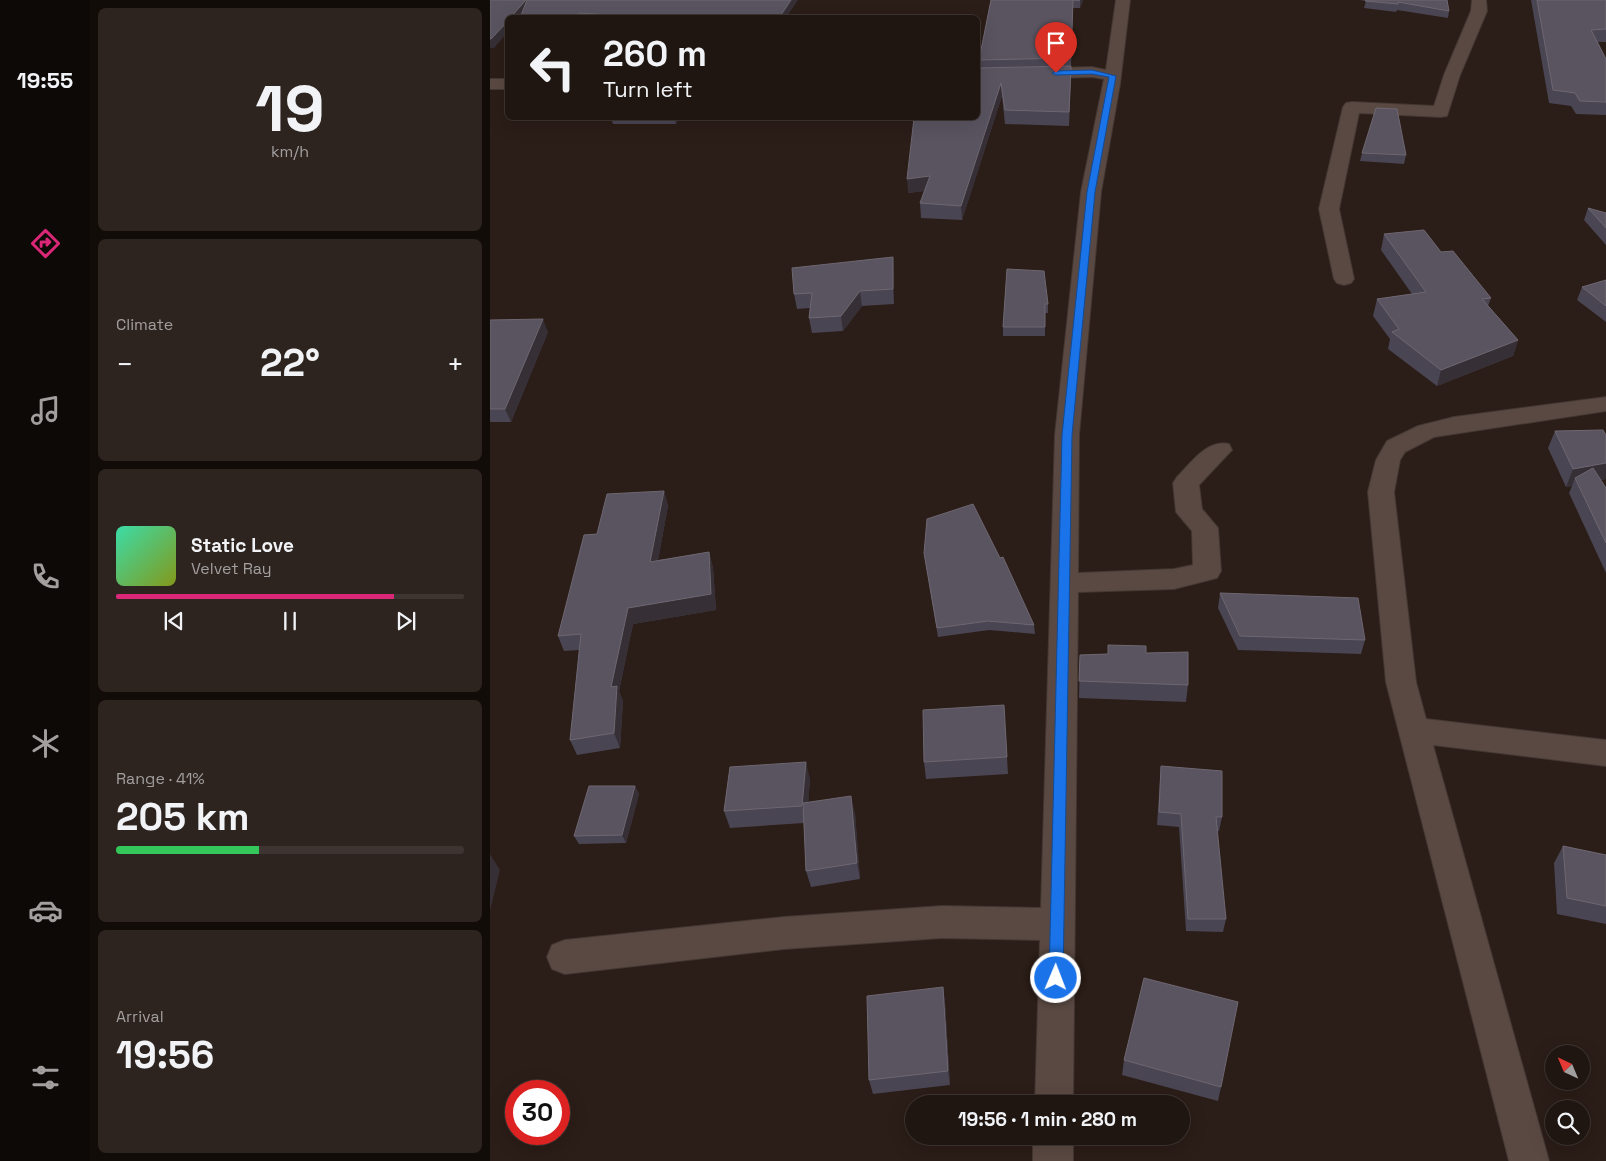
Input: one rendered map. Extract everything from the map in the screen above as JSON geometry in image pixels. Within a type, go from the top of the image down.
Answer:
[{"type":"street","points":[[1054,1095],[1067,435],[1091,192],[1113,76],[1123,0]]},
{"type":"street","points":[[1344,278],[1330,209],[1352,107],[1442,112],[1452,75],[1479,11],[1479,0]]},
{"type":"street","points":[[980,75],[1092,72],[1113,76]]},
{"type":"street","points":[[490,84],[505,84]]},
{"type":"street","points":[[1528,1161],[1401,682],[1381,492],[1388,460],[1396,447],[1427,431],[1454,425],[1606,404]]},
{"type":"street","points":[[1064,584],[1174,579],[1207,572],[1205,528],[1189,512],[1186,483],[1220,450]]},
{"type":"street","points":[[1414,730],[1606,752]]},
{"type":"street","points":[[565,957],[784,933],[942,922],[1057,924]]},
{"type":"street","points":[[1052,1161],[1053,1145]]},
{"type":"building","points":[[490,0],[526,0],[513,15],[505,15],[505,24],[490,39]]},
{"type":"building","points":[[527,0],[791,0],[781,15],[608,15],[579,13],[578,15],[521,15]]},
{"type":"building","points":[[991,0],[1073,0],[1071,58],[980,60]]},
{"type":"building","points":[[1366,0],[1447,0],[1449,11],[1398,2],[1398,4]]},
{"type":"building","points":[[1537,0],[1606,0],[1606,29],[1591,30],[1606,59],[1606,102],[1580,101],[1575,93],[1553,90]]},
{"type":"building","points":[[1071,66],[1069,112],[1005,110],[1001,83],[961,206],[920,203],[930,176],[907,179],[914,120],[980,120],[980,68]]},
{"type":"building","points":[[1376,108],[1397,109],[1406,155],[1362,153]]},
{"type":"building","points":[[1588,208],[1606,213],[1606,228]]},
{"type":"building","points":[[1424,230],[1441,252],[1453,251],[1491,298],[1482,299],[1518,340],[1441,370],[1392,332],[1399,329],[1377,299],[1426,292],[1384,234]]},
{"type":"building","points":[[893,257],[893,289],[860,291],[841,316],[809,318],[812,293],[794,294],[792,268]]},
{"type":"building","points":[[1007,269],[1044,271],[1048,304],[1045,304],[1045,327],[1003,327]]},
{"type":"building","points":[[1606,280],[1606,306],[1582,287]]},
{"type":"building","points":[[543,319],[505,409],[490,409],[490,320]]},
{"type":"building","points":[[1603,430],[1606,435],[1606,463],[1573,469],[1555,431]]},
{"type":"building","points":[[1593,468],[1606,488],[1606,543],[1575,478]]},
{"type":"building","points":[[664,491],[650,562],[709,552],[711,594],[628,608],[611,687],[617,686],[614,733],[570,740],[581,634],[558,636],[584,535],[597,534],[607,494]]},
{"type":"building","points":[[973,504],[1000,558],[1003,557],[1034,625],[988,621],[937,628],[924,553],[927,519]]},
{"type":"building","points":[[1220,593],[1358,598],[1365,640],[1240,636]]},
{"type":"building","points":[[1108,645],[1146,646],[1146,653],[1188,652],[1188,685],[1079,681],[1080,655],[1108,654]]},
{"type":"building","points":[[1004,705],[1007,757],[924,762],[923,710]]},
{"type":"building","points":[[806,762],[802,806],[724,811],[730,767]]},
{"type":"building","points":[[1161,766],[1222,771],[1222,817],[1216,817],[1226,919],[1188,919],[1181,814],[1159,812]]},
{"type":"building","points":[[589,786],[635,786],[622,835],[574,836]]},
{"type":"building","points":[[851,796],[857,863],[806,871],[803,803]]},
{"type":"building","points":[[1563,846],[1606,855],[1606,906],[1567,898]]},
{"type":"building","points":[[1144,978],[1238,1002],[1221,1087],[1124,1060]]},
{"type":"building","points":[[943,987],[948,1071],[869,1080],[867,996]]},
{"type":"route","points":[[1056,73],[1092,72],[1113,76],[1091,192],[1067,435],[1056,978]]}]
